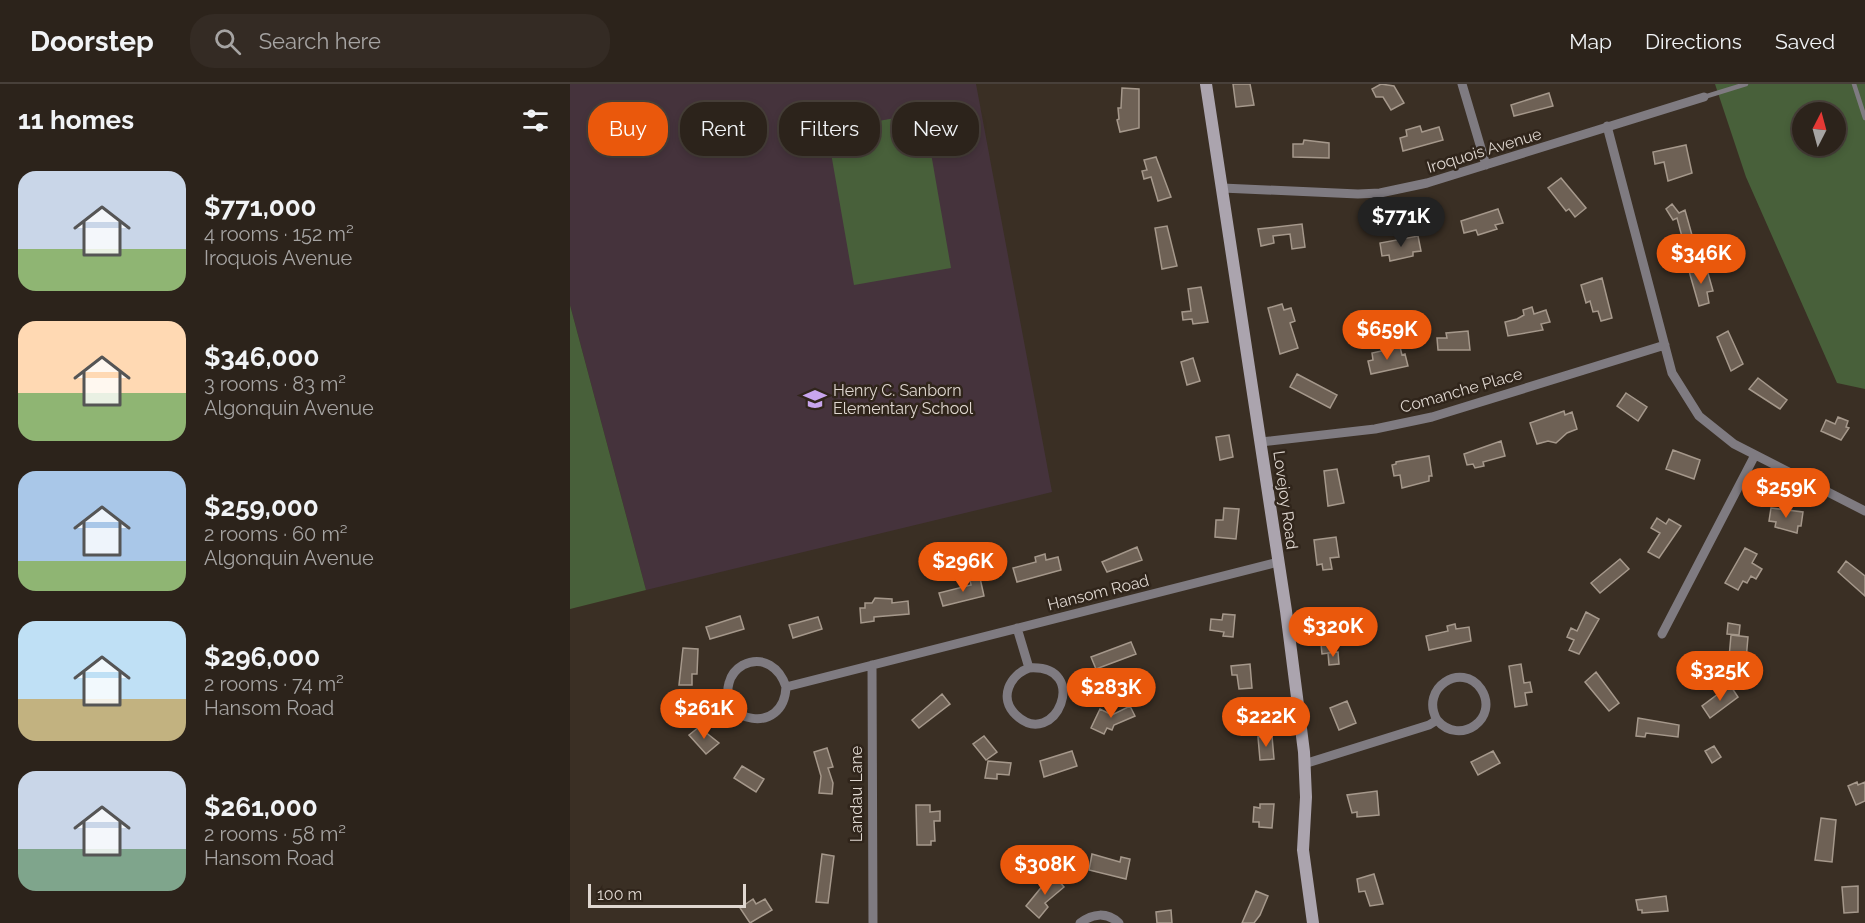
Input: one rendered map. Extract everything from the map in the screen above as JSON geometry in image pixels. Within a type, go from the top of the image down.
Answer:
[{"type":"main road","name":"Lovejoy Road","points":[[1206,84],[1261,442],[1304,764],[1303,850],[1313,923]]},
{"type":"street","points":[[1462,84],[1486,165]]},
{"type":"street","name":"Iroquois Avenue","points":[[1222,188],[1380,193],[1428,183],[1704,97]]},
{"type":"street","points":[[1607,126],[1672,373],[1699,416],[1734,444],[1865,511]]},
{"type":"street","name":"Comanche Place","points":[[1261,442],[1375,429],[1431,417],[1665,345]]},
{"type":"street","points":[[1662,634],[1755,455]]},
{"type":"street","name":"Hansom Road","points":[[786,687],[1278,562]]},
{"type":"street","points":[[1017,628],[1029,668]]},
{"type":"street","points":[[760,662],[777,670],[786,687],[785,696],[776,712],[758,719],[749,718],[734,708],[728,690],[734,672],[742,666],[760,662]]},
{"type":"street","name":"Landau Lane","points":[[872,665],[873,923]]},
{"type":"street","points":[[1029,668],[1047,669],[1054,674],[1063,689],[1064,698],[1057,714],[1041,723],[1022,720],[1009,706],[1008,686],[1013,678],[1029,668]]},
{"type":"street","points":[[1461,678],[1471,681],[1480,688],[1485,699],[1485,711],[1475,726],[1464,731],[1451,730],[1437,720],[1432,710],[1432,699],[1437,689],[1445,681],[1461,678]]},
{"type":"street","points":[[1304,764],[1414,732],[1437,720]]},
{"type":"street","points":[[1080,923],[1098,915],[1108,916],[1119,923]]},
{"type":"lane","name":"Iroquois Avenue","points":[[1704,97],[1746,84]]},
{"type":"lane","points":[[1854,84],[1865,118]]},
{"type":"shaded area","name":"Henry C. Sanborn Elementary School","points":[[570,84],[976,84],[1052,492],[646,590],[570,305]]},
{"type":"green space","points":[[1715,84],[1865,84],[1865,389],[1837,383],[1746,177]]},
{"type":"green space","points":[[892,119],[892,156],[931,156],[951,268],[854,285],[832,156],[880,156],[880,121]]},
{"type":"green space","points":[[570,305],[646,590],[570,609]]},
{"type":"building","points":[[1233,84],[1250,84],[1254,105],[1236,107]]},
{"type":"building","points":[[1381,84],[1394,86],[1404,103],[1391,110],[1383,97],[1376,97],[1372,89]]},
{"type":"building","points":[[1122,88],[1139,89],[1139,128],[1120,132],[1117,120],[1119,119],[1118,108],[1121,108]]},
{"type":"building","points":[[1549,93],[1553,106],[1514,116],[1511,105]]},
{"type":"building","points":[[1420,126],[1422,132],[1439,127],[1443,140],[1403,151],[1400,138],[1407,136],[1406,130]]},
{"type":"building","points":[[1304,140],[1329,143],[1329,158],[1293,157],[1293,144],[1303,144]]},
{"type":"building","points":[[1686,145],[1692,173],[1668,181],[1664,162],[1655,164],[1653,152]]},
{"type":"building","points":[[1156,157],[1171,197],[1158,201],[1151,177],[1144,179],[1142,171],[1147,170],[1144,160]]},
{"type":"building","points":[[1561,178],[1586,208],[1575,217],[1569,209],[1566,211],[1548,188]]},
{"type":"building","points":[[1672,204],[1679,213],[1685,210],[1695,246],[1685,248],[1677,218],[1673,220],[1666,209]]},
{"type":"building","points":[[1498,209],[1503,223],[1495,225],[1497,229],[1478,235],[1476,230],[1464,233],[1461,221]]},
{"type":"building","points":[[1302,224],[1305,247],[1292,249],[1290,234],[1273,236],[1274,243],[1261,246],[1258,229]]},
{"type":"building","points":[[1167,226],[1177,266],[1162,269],[1155,228]]},
{"type":"building","points":[[1418,236],[1421,251],[1413,252],[1413,256],[1390,261],[1389,255],[1382,256],[1380,243]]},
{"type":"building","points":[[1706,266],[1713,291],[1707,292],[1709,303],[1699,306],[1689,271]]},
{"type":"building","points":[[1602,278],[1612,318],[1601,321],[1598,311],[1593,312],[1590,301],[1586,303],[1581,285]]},
{"type":"building","points":[[1201,287],[1208,322],[1193,324],[1192,319],[1183,320],[1182,312],[1191,311],[1188,289]]},
{"type":"building","points":[[1282,304],[1284,310],[1291,308],[1295,321],[1290,323],[1298,348],[1280,354],[1268,308]]},
{"type":"building","points":[[1532,307],[1534,314],[1546,310],[1550,322],[1541,324],[1543,330],[1508,336],[1505,322],[1517,319],[1524,315],[1523,310]]},
{"type":"building","points":[[1468,331],[1470,350],[1438,350],[1437,338],[1447,338],[1446,333]]},
{"type":"building","points":[[1728,331],[1743,364],[1731,371],[1717,337]]},
{"type":"building","points":[[1400,347],[1402,355],[1405,354],[1408,366],[1371,374],[1368,361],[1373,360],[1372,353]]},
{"type":"building","points":[[1193,358],[1200,381],[1187,385],[1181,362]]},
{"type":"building","points":[[1297,374],[1337,395],[1330,408],[1290,387]]},
{"type":"building","points":[[1758,378],[1787,400],[1780,409],[1749,389]]},
{"type":"building","points":[[1626,393],[1647,407],[1638,421],[1617,406]]},
{"type":"building","points":[[1564,411],[1565,415],[1572,412],[1577,429],[1567,433],[1556,443],[1548,441],[1537,444],[1530,423]]},
{"type":"building","points":[[1838,417],[1848,421],[1846,427],[1849,428],[1841,440],[1821,431],[1826,420],[1835,424]]},
{"type":"building","points":[[1229,435],[1233,457],[1220,460],[1216,437]]},
{"type":"building","points":[[1501,441],[1505,456],[1483,462],[1484,466],[1475,468],[1473,464],[1467,465],[1464,454]]},
{"type":"building","points":[[1673,450],[1700,460],[1694,479],[1666,469]]},
{"type":"building","points":[[1429,456],[1432,476],[1429,476],[1429,481],[1402,488],[1400,475],[1394,476],[1392,465],[1396,462]]},
{"type":"building","points":[[1337,469],[1344,503],[1328,506],[1324,471]]},
{"type":"building","points":[[1224,508],[1239,509],[1236,539],[1215,537],[1216,520],[1223,520]]},
{"type":"building","points":[[1771,508],[1803,512],[1801,526],[1798,526],[1797,533],[1775,527],[1776,522],[1769,521]]},
{"type":"building","points":[[1657,518],[1666,524],[1669,519],[1681,526],[1659,558],[1648,552],[1660,533],[1651,528]]},
{"type":"building","points":[[1336,537],[1339,557],[1330,558],[1332,569],[1323,570],[1322,564],[1317,565],[1314,540]]},
{"type":"building","points":[[956,547],[967,550],[964,564],[953,561]]},
{"type":"building","points":[[1137,547],[1142,560],[1107,572],[1102,562]]},
{"type":"building","points":[[1745,548],[1757,554],[1752,563],[1762,569],[1756,579],[1751,576],[1747,583],[1743,581],[1738,590],[1725,583]]},
{"type":"building","points":[[1045,554],[1046,560],[1058,557],[1061,570],[1017,582],[1013,568],[1036,562],[1035,557]]},
{"type":"building","points":[[1620,559],[1629,569],[1600,593],[1591,583]]},
{"type":"building","points":[[1846,561],[1865,576],[1865,596],[1838,572]]},
{"type":"building","points":[[980,578],[984,596],[943,606],[939,593],[971,585],[970,580]]},
{"type":"building","points":[[875,598],[892,599],[892,603],[908,601],[909,614],[874,617],[874,621],[861,623],[860,608],[865,608],[865,603],[872,603]]},
{"type":"building","points":[[1586,612],[1599,619],[1579,654],[1569,650],[1574,640],[1567,637],[1571,628],[1577,631]]},
{"type":"building","points":[[1223,614],[1235,615],[1233,637],[1223,636],[1224,632],[1210,630],[1211,619],[1222,620]]},
{"type":"building","points":[[740,616],[744,629],[710,639],[706,627]]},
{"type":"building","points":[[818,617],[822,629],[793,638],[789,625]]},
{"type":"building","points":[[1728,623],[1740,625],[1739,635],[1727,634]]},
{"type":"building","points":[[1455,624],[1456,629],[1469,627],[1471,641],[1429,650],[1426,636],[1448,631],[1447,626]]},
{"type":"building","points":[[1334,632],[1336,652],[1322,654],[1320,634]]},
{"type":"building","points":[[1731,635],[1748,637],[1746,660],[1729,658]]},
{"type":"building","points":[[1131,642],[1136,654],[1096,669],[1091,657]]},
{"type":"building","points":[[683,648],[698,649],[697,674],[692,674],[692,685],[679,685]]},
{"type":"building","points":[[1338,652],[1339,664],[1329,665],[1328,653]]},
{"type":"building","points":[[1250,664],[1252,688],[1239,689],[1237,675],[1232,675],[1231,666]]},
{"type":"building","points":[[1521,664],[1524,683],[1530,682],[1532,692],[1525,693],[1527,705],[1515,707],[1509,666]]},
{"type":"building","points":[[1596,672],[1619,703],[1609,711],[1585,682]]},
{"type":"building","points":[[1730,685],[1738,697],[1710,718],[1702,706]]},
{"type":"building","points":[[942,694],[950,704],[919,728],[912,720]]},
{"type":"building","points":[[1347,701],[1356,723],[1339,730],[1330,708]]},
{"type":"building","points":[[1130,706],[1135,716],[1114,725],[1112,730],[1107,728],[1104,734],[1091,728],[1100,709],[1112,715]]},
{"type":"building","points":[[1638,718],[1679,725],[1678,737],[1646,733],[1645,737],[1636,736]]},
{"type":"building","points":[[699,727],[719,743],[706,754],[689,735]]},
{"type":"building","points":[[984,736],[997,752],[986,760],[973,744]]},
{"type":"building","points":[[1272,736],[1274,759],[1260,760],[1258,737]]},
{"type":"building","points":[[1714,746],[1721,757],[1712,763],[1705,751]]},
{"type":"building","points":[[827,748],[833,767],[828,768],[833,783],[832,794],[819,793],[821,776],[814,752]]},
{"type":"building","points":[[1072,751],[1077,766],[1044,777],[1040,761]]},
{"type":"building","points":[[1493,751],[1500,763],[1478,775],[1471,762]]},
{"type":"building","points":[[988,761],[1011,763],[1009,775],[997,774],[997,779],[985,778]]},
{"type":"building","points":[[742,766],[764,779],[756,792],[734,778]]},
{"type":"building","points":[[1857,782],[1858,785],[1865,782],[1865,801],[1856,805],[1848,786]]},
{"type":"building","points":[[1377,791],[1379,815],[1357,817],[1357,812],[1352,813],[1347,795]]},
{"type":"building","points":[[1260,804],[1274,804],[1272,828],[1259,827],[1259,822],[1253,822],[1254,807],[1260,808]]},
{"type":"building","points":[[916,805],[930,805],[930,812],[940,811],[940,821],[934,821],[935,841],[931,841],[931,845],[917,845]]},
{"type":"building","points":[[1821,818],[1836,820],[1832,862],[1815,860]]},
{"type":"building","points":[[822,854],[834,856],[828,903],[816,902]]},
{"type":"building","points":[[1092,854],[1120,862],[1121,857],[1130,859],[1126,879],[1089,870]]},
{"type":"building","points":[[1053,874],[1064,887],[1045,903],[1048,907],[1039,918],[1026,906],[1044,884],[1042,882]]},
{"type":"building","points":[[1374,874],[1383,904],[1370,906],[1365,891],[1359,892],[1357,879]]},
{"type":"building","points":[[1858,886],[1858,912],[1844,913],[1842,887]]},
{"type":"building","points":[[1256,891],[1268,896],[1260,915],[1254,923],[1242,923]]},
{"type":"building","points":[[1666,896],[1668,911],[1642,913],[1642,910],[1638,910],[1636,900]]},
{"type":"building","points":[[753,899],[756,904],[765,899],[772,910],[750,923],[740,908]]},
{"type":"building","points":[[1171,910],[1172,923],[1157,923],[1156,912]]},
{"type":"place","name":"Henry C. Sanborn Elementary School","points":[[815,399]]}]
